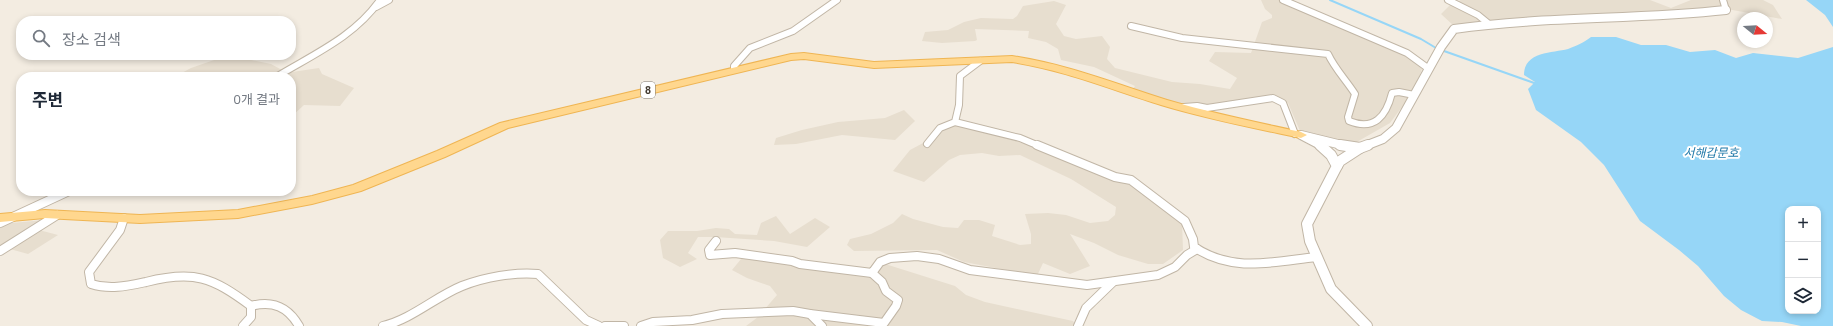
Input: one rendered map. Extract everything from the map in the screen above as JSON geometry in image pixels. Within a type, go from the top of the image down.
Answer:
[{"type":"main road","name":"8","points":[[3,220],[57,214],[140,219],[238,214],[312,200],[357,188],[441,154],[504,125],[734,70],[791,57],[804,56],[874,65],[1012,60],[1051,65],[1147,97],[1298,135]]},
{"type":"street","points":[[284,72],[357,28],[373,12],[380,0]]},
{"type":"street","points":[[376,7],[389,0]]},
{"type":"street","points":[[734,70],[734,66],[750,48],[793,31],[837,0]]},
{"type":"street","points":[[1283,0],[1407,52],[1429,69]]},
{"type":"street","points":[[1448,0],[1478,16],[1489,24]]},
{"type":"street","points":[[1367,326],[1331,289],[1316,257],[1310,240],[1307,224],[1340,162],[1360,148],[1383,139],[1396,128],[1429,69],[1454,29],[1489,24],[1569,19],[1655,17],[1727,10],[1723,0]]},
{"type":"street","points":[[1131,26],[1182,38],[1307,52],[1322,52],[1328,54],[1333,65],[1353,87],[1355,94],[1348,117],[1349,121],[1358,125],[1366,126],[1373,123],[1387,107],[1392,93],[1399,92],[1414,95]]},
{"type":"street","points":[[955,122],[960,102],[957,80],[961,73],[980,61]]},
{"type":"street","points":[[1184,107],[1198,106],[1207,108],[1272,98],[1283,103],[1298,135],[1322,145],[1330,151],[1337,166]]},
{"type":"street","points":[[927,144],[940,128],[955,122],[1020,138],[1115,177],[1131,180],[1185,221],[1193,239],[1194,247],[1197,250],[1225,263],[1240,264],[1316,257]]},
{"type":"street","points":[[1298,135],[1332,144],[1360,148]]},
{"type":"street","points":[[3,220],[58,196]]},
{"type":"street","points":[[0,251],[57,214]]},
{"type":"street","points":[[124,218],[120,230],[89,272],[91,284],[103,288],[118,288],[156,279],[179,276],[197,277],[215,282],[251,306],[270,302],[283,307],[294,316],[299,326]]},
{"type":"street","points":[[641,326],[653,322],[692,320],[722,314],[793,311],[884,323],[896,306],[898,300],[886,291],[882,282],[872,273],[800,264],[792,261],[735,253],[710,255],[709,250],[716,240]]},
{"type":"street","points":[[872,273],[880,262],[890,258],[917,256],[939,259],[970,270],[1076,284],[1113,282],[1158,275],[1175,267],[1187,255],[1197,250]]},
{"type":"street","points":[[383,326],[414,314],[462,286],[491,278],[528,273],[538,274],[560,297],[586,320],[599,326]]},
{"type":"street","points":[[1078,326],[1086,308],[1113,282]]},
{"type":"street","points":[[243,326],[251,317],[251,306]]},
{"type":"street","points":[[810,314],[822,326]]},
{"type":"street","points":[[605,326],[624,326]]},
{"type":"shaded area","points":[[1261,0],[1287,0],[1411,58],[1422,69],[1414,91],[1390,123],[1355,143],[1332,141],[1300,131],[1288,103],[1274,95],[1203,107],[1151,100],[1132,90],[1135,86],[1094,67],[1061,60],[1058,49],[1046,42],[1028,38],[1029,31],[975,29],[977,40],[975,41],[942,43],[922,41],[925,32],[948,30],[964,22],[981,18],[1013,19],[1017,16],[1023,6],[1054,1],[1066,5],[1056,24],[1064,36],[1076,39],[1102,36],[1110,47],[1107,59],[1115,68],[1172,82],[1200,84],[1230,89],[1237,78],[1209,61],[1215,52],[1251,53],[1262,22],[1272,18],[1272,15],[1265,9]]},
{"type":"shaded area","points":[[1461,0],[1650,0],[1671,8],[1691,0],[1763,0],[1773,5],[1782,19],[1773,17],[1773,12],[1744,12],[1727,9],[1454,26],[1441,14],[1451,4]]},
{"type":"shaded area","points":[[214,60],[251,60],[271,64],[282,70],[292,72],[183,72]]},
{"type":"shaded area","points":[[319,68],[322,74],[354,88],[340,106],[304,105],[296,112],[296,72],[292,72]]},
{"type":"shaded area","points":[[904,110],[915,121],[895,140],[842,135],[796,144],[774,145],[776,138],[802,130],[838,122],[885,118]]},
{"type":"shaded area","points":[[956,123],[1045,150],[1128,182],[1182,222],[1183,250],[1163,264],[1148,264],[1118,255],[1094,243],[1070,234],[1090,266],[1070,274],[1043,263],[1037,276],[964,262],[937,250],[854,251],[847,245],[850,239],[871,234],[893,223],[902,214],[913,219],[943,227],[958,228],[964,220],[979,220],[995,225],[992,236],[1020,245],[1031,244],[1031,234],[1025,214],[1048,213],[1066,215],[1090,223],[1108,221],[1115,215],[1116,207],[1071,179],[1020,155],[999,156],[982,153],[960,155],[949,160],[924,182],[893,171],[910,150],[925,142],[941,126]]},
{"type":"shaded area","points":[[776,216],[790,234],[815,218],[830,227],[807,247],[774,241],[698,237],[688,253],[697,259],[680,267],[663,258],[660,240],[668,231],[697,231],[716,228],[729,229],[735,234],[757,235],[761,223]]},
{"type":"shaded area","points":[[45,220],[39,230],[58,235],[28,254],[10,249],[0,255],[0,224]]},
{"type":"shaded area","points":[[746,253],[867,272],[882,263],[955,286],[966,295],[985,302],[1073,321],[1076,326],[746,326],[758,317],[777,295],[770,286],[747,278],[732,270]]},
{"type":"water","points":[[1806,0],[1833,0],[1833,27],[1825,15]]},
{"type":"water","name":"서해갑문호","points":[[1591,37],[1616,37],[1641,45],[1666,45],[1690,52],[1715,50],[1736,58],[1753,53],[1798,58],[1833,47],[1833,326],[1801,326],[1782,322],[1762,321],[1741,310],[1724,296],[1698,266],[1640,221],[1604,165],[1581,142],[1536,110],[1528,89],[1535,82],[1524,75],[1525,67],[1529,61],[1540,54],[1568,49]]},
{"type":"waterway","points":[[1330,0],[1421,39],[1436,48]]},
{"type":"waterway","points":[[1444,51],[1537,84]]}]
